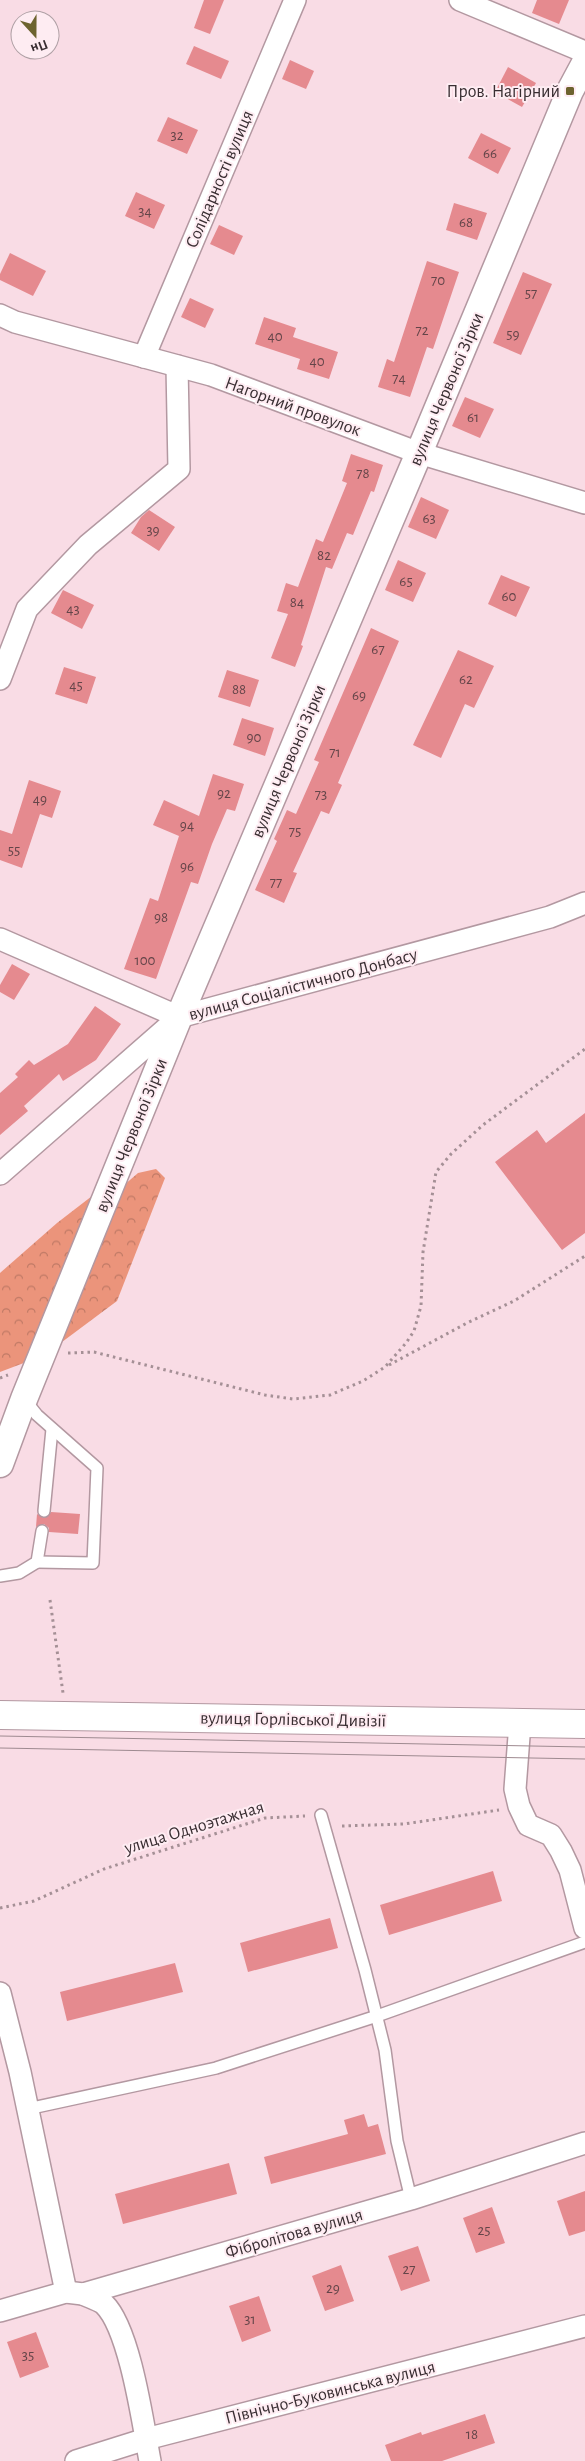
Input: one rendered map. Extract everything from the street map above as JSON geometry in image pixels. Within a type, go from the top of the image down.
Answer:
[{"type":"main road","name":"вулиця Горлівської Дивізії","points":[[0,1715],[585,1724]]},
{"type":"street","name":"Солідарності вулиця","points":[[144,357],[295,0]]},
{"type":"street","points":[[460,0],[585,52]]},
{"type":"street","name":"вулиця Червоної Зірки","points":[[0,1464],[24,1399],[179,1017],[420,453],[570,91],[585,63]]},
{"type":"street","name":"Нагорний провулок","points":[[0,315],[15,322],[211,375],[420,453],[585,504]]},
{"type":"street","points":[[0,679],[27,609],[88,545],[179,469],[177,366]]},
{"type":"street","name":"вулиця Соціалістичного Донбасу","points":[[0,939],[179,1017],[550,917],[585,903]]},
{"type":"street","points":[[0,1174],[179,1017]]},
{"type":"street","points":[[520,1723],[515,1789],[519,1806],[528,1824],[551,1836],[562,1851],[570,1870],[585,1928]]},
{"type":"street","points":[[0,1993],[20,2072],[27,2109],[75,2293],[103,2304],[116,2322],[129,2360],[150,2461]]},
{"type":"street","name":"Фібролітова вулиця","points":[[0,2311],[75,2293],[411,2199],[585,2144]]},
{"type":"street","name":"Північно-Буковинська вулиця","points":[[76,2461],[146,2439],[585,2326]]},
{"type":"lane","points":[[0,1576],[19,1574],[36,1562],[93,1563],[97,1468],[37,1415],[24,1399]]},
{"type":"lane","points":[[44,1512],[52,1429]]},
{"type":"lane","points":[[36,1562],[42,1531]]},
{"type":"lane","points":[[321,1815],[385,2050],[397,2141],[411,2199]]},
{"type":"lane","points":[[27,2109],[216,2068],[377,2016],[585,1942]]},
{"type":"path","points":[[385,1367],[406,1344],[414,1331],[421,1306],[423,1252],[436,1172],[451,1154],[483,1125],[585,1049]]},
{"type":"path","points":[[0,1378],[69,1353],[94,1352],[264,1395],[293,1399],[330,1395],[363,1380],[466,1323],[514,1301],[585,1256]]},
{"type":"path","points":[[50,1600],[64,1694]]},
{"type":"path","points":[[321,1815],[344,1827],[394,1825],[519,1806]]},
{"type":"path","name":"улица Одноэтажная","points":[[0,1908],[34,1901],[104,1869],[265,1818],[321,1815]]},
{"type":"green space","points":[[156,1169],[165,1178],[117,1301],[62,1342],[123,1186],[138,1173]]},
{"type":"green space","points":[[92,1196],[29,1361],[0,1372],[0,1273],[57,1223]]},
{"type":"building","points":[[204,0],[224,0],[210,34],[194,28]]},
{"type":"building","points":[[537,0],[569,0],[559,24],[532,13]]},
{"type":"building","points":[[194,46],[229,61],[221,79],[186,64]]},
{"type":"building","points":[[290,60],[314,71],[306,89],[282,79]]},
{"type":"building","points":[[508,67],[536,83],[522,107],[495,92]]},
{"type":"building","points":[[168,117],[198,130],[187,154],[157,141]]},
{"type":"building","points":[[481,133],[511,148],[498,174],[468,158]]},
{"type":"building","points":[[136,192],[165,205],[154,229],[125,216]]},
{"type":"building","points":[[454,203],[487,213],[477,240],[446,230]]},
{"type":"building","points":[[219,225],[243,236],[234,255],[210,244]]},
{"type":"building","points":[[10,253],[46,271],[33,296],[0,280],[0,274]]},
{"type":"building","points":[[427,261],[459,272],[433,349],[427,347],[410,397],[378,387],[387,359],[394,362]]},
{"type":"building","points":[[523,272],[552,284],[521,355],[493,343]]},
{"type":"building","points":[[190,298],[214,309],[205,328],[181,317]]},
{"type":"building","points":[[264,317],[296,328],[293,337],[338,352],[329,379],[297,369],[300,359],[255,344]]},
{"type":"building","points":[[465,397],[494,409],[480,438],[452,426]]},
{"type":"building","points":[[351,454],[383,465],[374,492],[371,491],[353,535],[347,533],[332,569],[326,567],[295,667],[271,658],[288,614],[277,611],[286,583],[298,587],[316,539],[323,542],[347,483],[342,481]]},
{"type":"building","points":[[421,497],[449,510],[436,539],[408,527]]},
{"type":"building","points":[[149,510],[175,527],[159,551],[131,533],[141,517]]},
{"type":"building","points":[[398,560],[426,573],[413,602],[385,590]]},
{"type":"building","points":[[501,575],[530,587],[516,617],[488,604]]},
{"type":"building","points":[[63,590],[94,605],[82,629],[51,613]]},
{"type":"building","points":[[371,628],[399,641],[338,783],[342,785],[329,814],[321,811],[293,872],[297,873],[284,903],[255,890],[277,841],[274,839],[287,810],[296,814],[319,762],[314,760]]},
{"type":"building","points":[[458,650],[494,666],[474,708],[465,704],[441,758],[413,745]]},
{"type":"building","points":[[64,667],[96,677],[87,704],[55,694]]},
{"type":"building","points":[[227,670],[259,680],[250,707],[218,697]]},
{"type":"building","points":[[242,718],[274,728],[265,756],[233,745]]},
{"type":"building","points":[[213,774],[244,784],[235,811],[227,809],[198,884],[191,882],[156,979],[124,969],[150,898],[158,901],[179,836],[153,825],[164,800],[199,816]]},
{"type":"building","points":[[29,780],[61,791],[52,818],[40,814],[22,868],[0,860],[0,830],[12,834]]},
{"type":"building","points":[[12,964],[30,974],[14,1000],[0,992],[0,985]]},
{"type":"building","points":[[95,1006],[121,1024],[96,1060],[63,1081],[59,1074],[24,1106],[28,1111],[0,1135],[0,1093],[18,1077],[15,1074],[29,1060],[34,1065],[68,1044]]},
{"type":"building","points":[[585,1113],[585,1233],[562,1250],[495,1162],[537,1130],[546,1143]]},
{"type":"building","points":[[51,1512],[80,1514],[78,1534],[49,1532],[49,1528],[44,1524],[36,1527],[37,1514],[44,1518]]},
{"type":"building","points":[[493,1871],[502,1901],[389,1935],[380,1905]]},
{"type":"building","points":[[330,1918],[338,1948],[248,1972],[240,1943]]},
{"type":"building","points":[[175,1963],[183,1992],[67,2021],[60,1992]]},
{"type":"building","points":[[364,2114],[368,2127],[378,2124],[386,2154],[271,2184],[264,2157],[348,2134],[344,2120]]},
{"type":"building","points":[[229,2163],[237,2194],[123,2224],[115,2194]]},
{"type":"building","points":[[585,2191],[585,2231],[569,2236],[557,2201]]},
{"type":"building","points":[[492,2207],[505,2243],[476,2253],[463,2218]]},
{"type":"building","points":[[418,2246],[430,2281],[401,2291],[388,2256]]},
{"type":"building","points":[[341,2265],[354,2301],[325,2311],[312,2276]]},
{"type":"building","points":[[259,2296],[271,2331],[242,2342],[229,2306]]},
{"type":"building","points":[[36,2332],[49,2367],[20,2378],[7,2342]]},
{"type":"building","points":[[485,2414],[495,2443],[442,2461],[391,2461],[385,2445],[421,2432],[422,2435]]},
{"type":"tram line","points":[[0,1736],[585,1747]]},
{"type":"tram line","points":[[0,1748],[585,1759]]},
{"type":"place","name":"Пров. Нагірний","points":[[570,91]]}]
